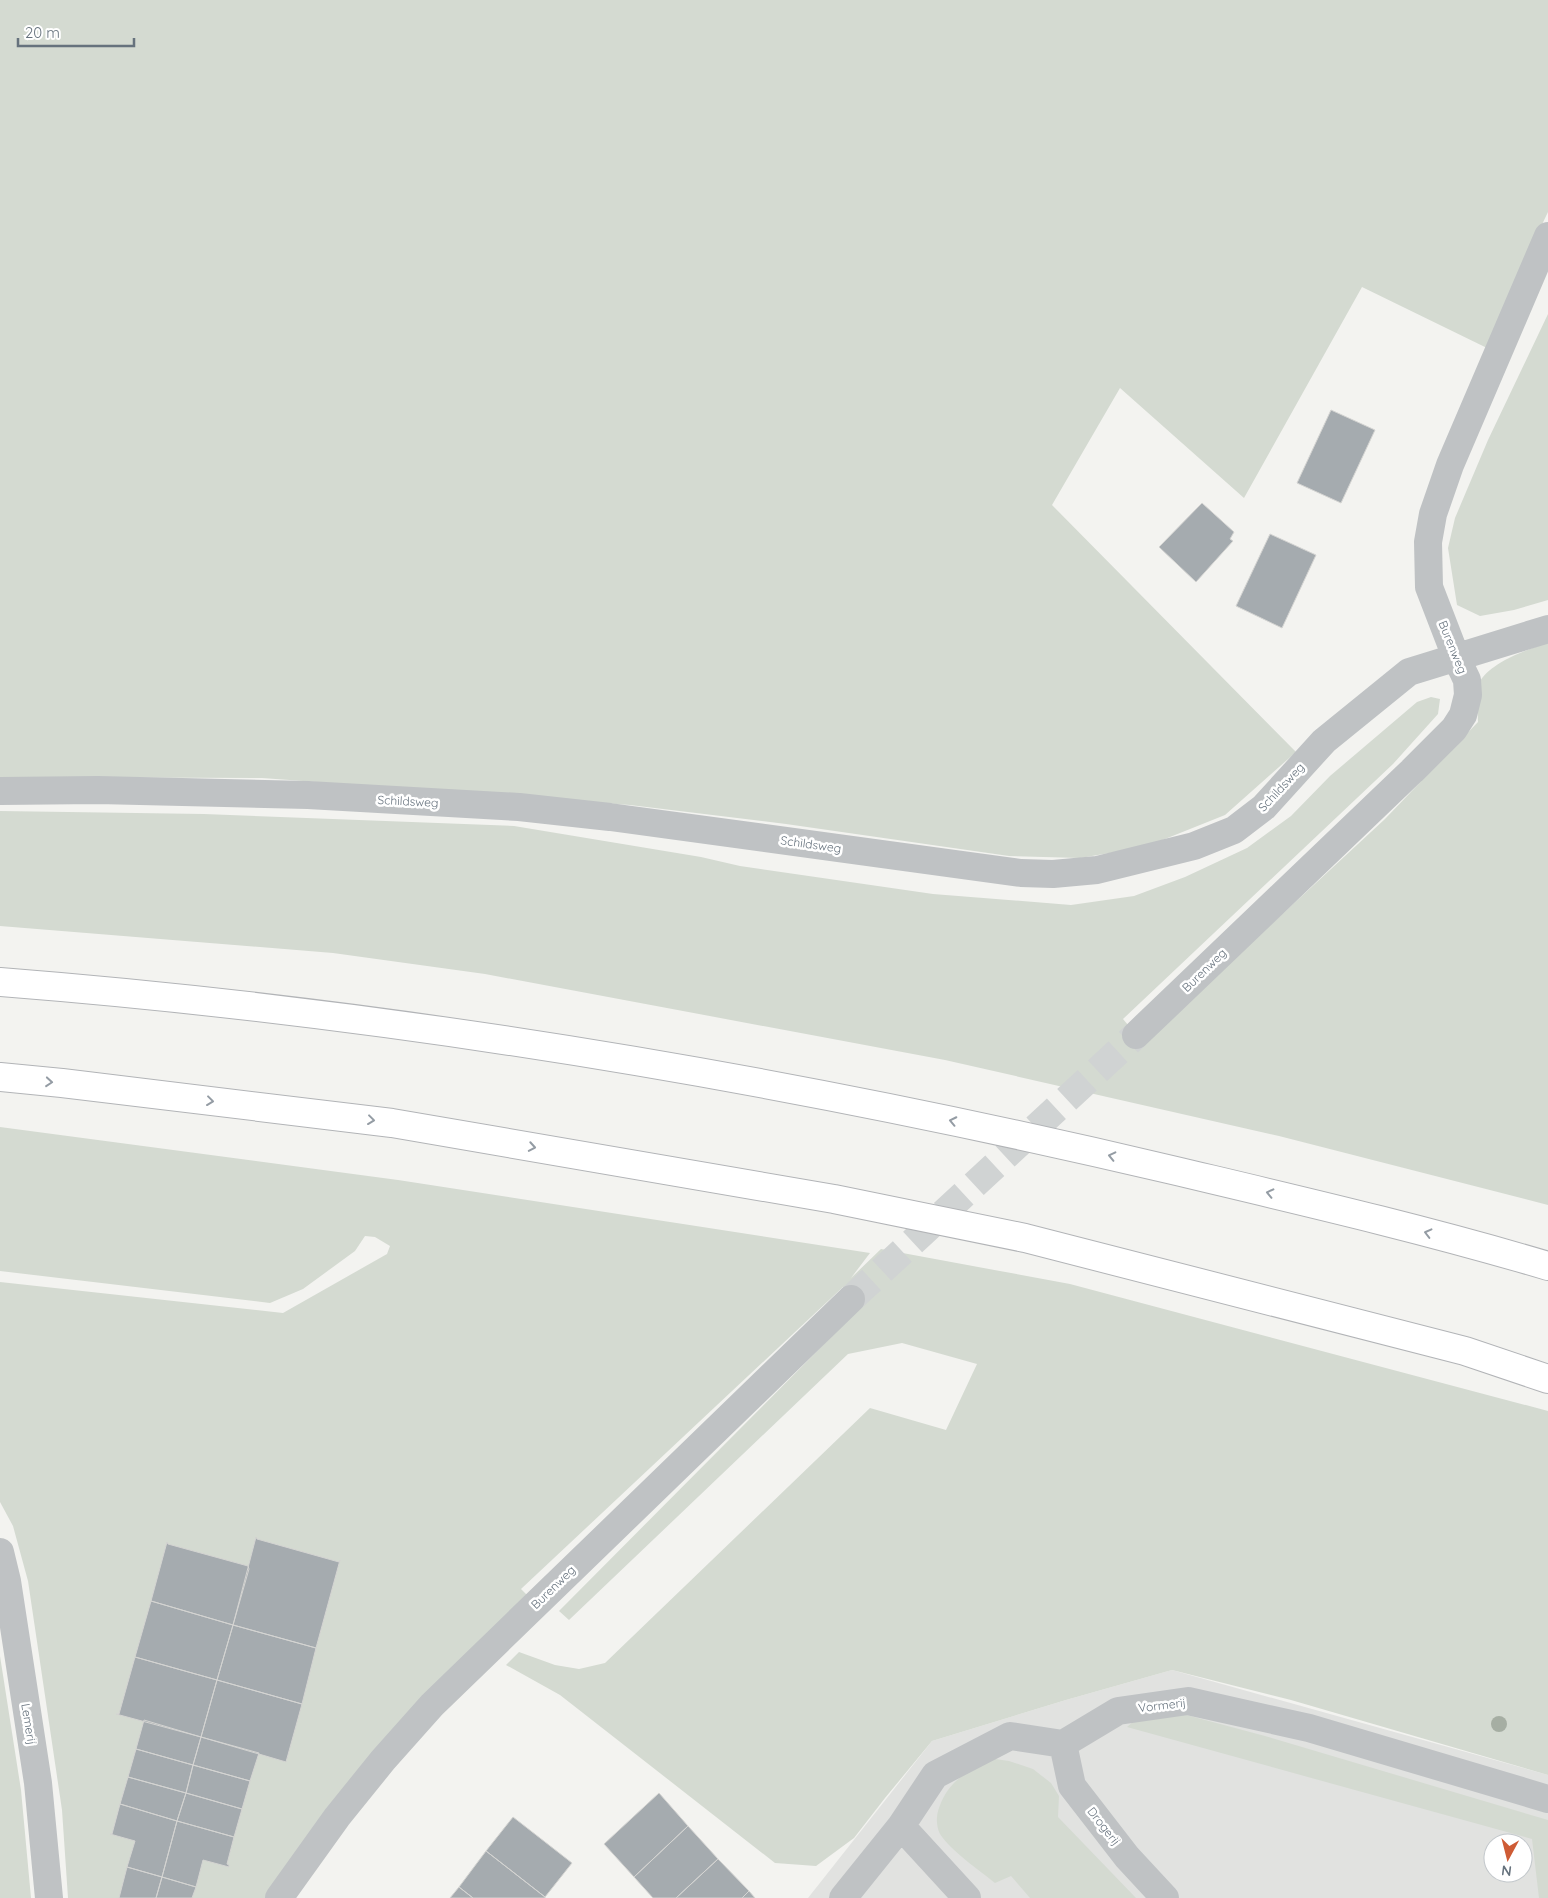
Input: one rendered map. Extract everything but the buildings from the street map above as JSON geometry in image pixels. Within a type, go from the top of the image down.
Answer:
[{"type":"highway","points":[[0,982],[229,1005],[430,1029],[692,1071],[938,1118],[1093,1151],[1475,1244],[1548,1266]]},
{"type":"highway","points":[[0,1077],[392,1122],[834,1199],[1025,1238],[1465,1351],[1548,1379]]},
{"type":"highway","points":[[1475,1244],[1548,1252]]},
{"type":"street","name":"Burenweg","points":[[1136,1035],[1412,771],[1454,729],[1463,715],[1468,695],[1466,680],[1429,587],[1428,542],[1433,514],[1450,465],[1548,236]]},
{"type":"street","name":"Schildsweg","points":[[0,791],[98,790],[308,795],[520,807],[620,818],[1021,873],[1053,874],[1097,870],[1194,846],[1234,830],[1264,807],[1324,741],[1409,672],[1548,629]]},
{"type":"street","name":"Burenweg","points":[[280,1898],[337,1817],[383,1760],[432,1706],[851,1299]]},
{"type":"street","name":"Lemerij","points":[[0,1552],[7,1581],[38,1783],[49,1898]]},
{"type":"street","name":"Vormerij","points":[[1063,1744],[1118,1711],[1188,1701],[1309,1728],[1548,1799]]},
{"type":"street","points":[[843,1898],[901,1826],[935,1775],[1010,1736],[1063,1744]]},
{"type":"street","name":"Drogerij","points":[[1063,1744],[1072,1786],[1127,1857],[1164,1898]]},
{"type":"street","points":[[901,1826],[967,1898]]},
{"type":"shaded area","points":[[0,0],[1548,0],[1548,212],[1522,266],[1487,348],[1362,287],[1244,498],[1120,388],[1052,505],[1296,752],[1225,815],[1145,847],[1080,858],[1009,856],[786,824],[630,805],[262,778],[0,777]]},
{"type":"shaded area","points":[[1548,314],[1548,600],[1514,610],[1480,616],[1457,605],[1448,548],[1455,518],[1488,440]]},
{"type":"shaded area","points":[[1548,643],[1548,1205],[1279,1136],[945,1060],[485,974],[333,953],[0,926],[0,811],[204,814],[514,826],[701,857],[740,866],[933,894],[1071,905],[1134,896],[1185,877],[1247,848],[1291,816],[1330,776],[1417,702],[1431,697],[1440,699],[1438,714],[1393,764],[1123,1019],[1143,1043],[1385,819],[1478,722],[1478,687],[1484,676],[1491,669],[1509,658]]},
{"type":"shaded area","points":[[0,1127],[398,1180],[870,1253],[851,1278],[881,1249],[1070,1284],[1548,1411],[1548,1775],[1291,1700],[1172,1670],[932,1741],[854,1838],[816,1866],[775,1863],[560,1695],[506,1665],[519,1652],[555,1665],[579,1669],[605,1663],[870,1408],[946,1430],[977,1364],[902,1343],[848,1354],[569,1620],[559,1611],[859,1309],[843,1287],[521,1589],[527,1595],[269,1898],[68,1898],[62,1810],[28,1581],[13,1526],[0,1502],[0,1282],[283,1313],[387,1254],[390,1246],[375,1237],[365,1236],[355,1251],[303,1289],[270,1303],[0,1271]]},
{"type":"shaded area","points":[[0,1656],[21,1790],[31,1898],[0,1898]]},
{"type":"shaded area","points":[[1172,1670],[1548,1775],[1548,1898],[808,1898],[932,1741]]},
{"type":"shaded area","points":[[1179,1713],[1265,1736],[1548,1820],[1548,1898],[1539,1898],[1533,1833],[1510,1833],[1127,1727],[1134,1721]]},
{"type":"shaded area","points":[[995,1759],[1009,1761],[1033,1769],[1051,1783],[1059,1796],[1058,1817],[1136,1898],[1030,1898],[1011,1876],[995,1883],[951,1847],[940,1834],[937,1824],[938,1811],[943,1798],[961,1777]]},
{"type":"tunnel","points":[[851,1299],[1136,1035]]}]
